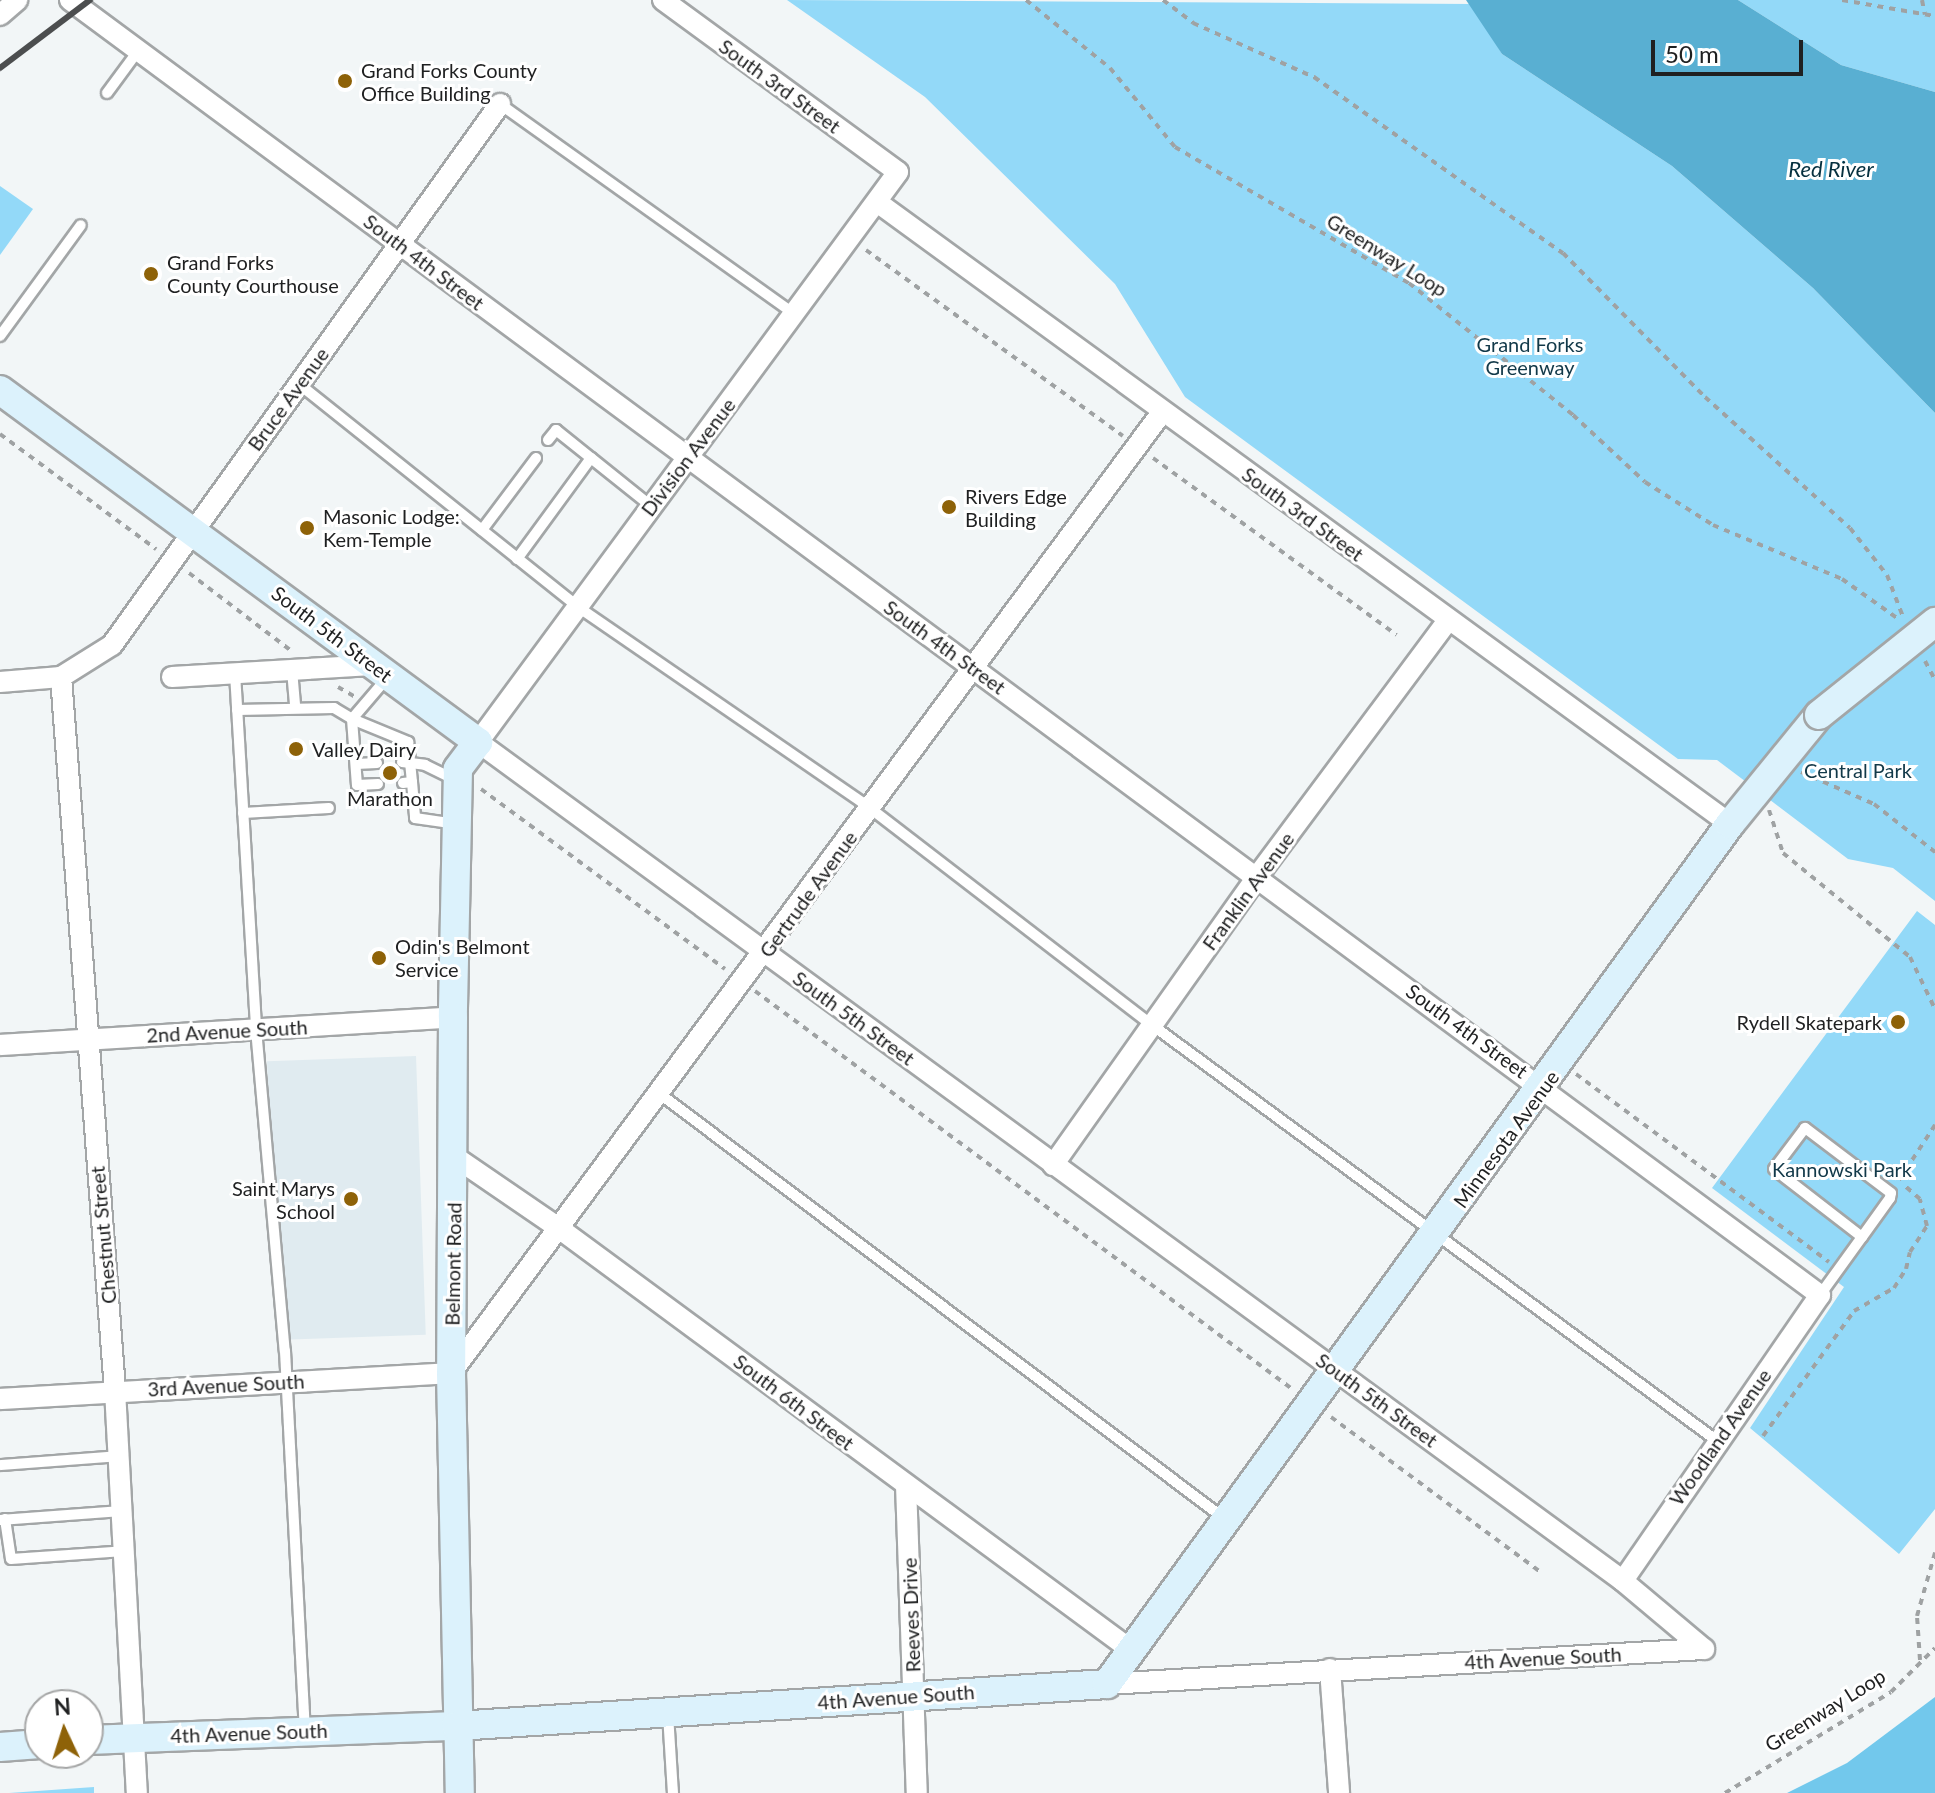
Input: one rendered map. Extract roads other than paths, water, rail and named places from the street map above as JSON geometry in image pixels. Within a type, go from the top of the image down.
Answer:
[{"type":"street","points":[[0,15],[17,0]]},
{"type":"street","name":"South 4th Street","points":[[70,0],[686,458],[1544,1087],[1820,1295]]},
{"type":"street","name":"South 3rd Street","points":[[663,0],[898,172]]},
{"type":"street","name":"Bruce Avenue","points":[[61,677],[112,645],[500,104]]},
{"type":"street","name":"Division Avenue","points":[[478,742],[898,172]]},
{"type":"street","name":"South 3rd Street","points":[[877,202],[1730,824]]},
{"type":"street","name":"South 5th Street","points":[[0,390],[1623,1581],[1704,1649]]},
{"type":"street","name":"Gertrude Avenue","points":[[451,1373],[766,953],[972,666],[1162,412]]},
{"type":"street","name":"Franklin Avenue","points":[[1053,1165],[1256,878],[1448,620]]},
{"type":"street","name":"Minnesota Avenue","points":[[1107,1684],[1544,1087],[1751,796],[1819,715],[1935,622]]},
{"type":"street","points":[[172,677],[314,668],[380,670]]},
{"type":"street","points":[[0,682],[61,677]]},
{"type":"street","name":"Chestnut Street","points":[[61,677],[115,1390],[137,1793]]},
{"type":"street","points":[[458,776],[478,742]]},
{"type":"street","name":"Belmont Road","points":[[458,776],[451,1373],[456,1726],[460,1793]]},
{"type":"street","name":"2nd Avenue South","points":[[0,1045],[453,1017]]},
{"type":"street","name":"South 6th Street","points":[[455,1157],[560,1229],[1131,1650]]},
{"type":"street","name":"Woodland Avenue","points":[[1623,1581],[1716,1440],[1820,1295]]},
{"type":"street","name":"3rd Avenue South","points":[[0,1399],[451,1373]]},
{"type":"street","name":"Reeves Drive","points":[[906,1485],[917,1793]]},
{"type":"street","name":"4th Avenue South","points":[[104,1739],[456,1726],[1330,1669],[1704,1649]]},
{"type":"street","points":[[1330,1669],[1339,1793]]},
{"type":"street","points":[[0,1747],[24,1745]]},
{"type":"lane","points":[[107,93],[138,51]]},
{"type":"lane","points":[[500,104],[794,314]]},
{"type":"lane","points":[[0,336],[81,225]]},
{"type":"lane","points":[[299,384],[578,607],[870,808],[1152,1025],[1438,1232],[1716,1440]]},
{"type":"lane","points":[[548,440],[556,430],[651,506]]},
{"type":"lane","points":[[482,530],[536,458]]},
{"type":"lane","points":[[517,559],[591,458]]},
{"type":"lane","points":[[292,670],[295,707]]},
{"type":"lane","points":[[352,719],[367,704],[380,670]]},
{"type":"lane","points":[[235,673],[256,1029],[287,1383],[305,1731]]},
{"type":"lane","points":[[237,710],[334,708],[352,719],[408,742],[406,762],[415,818],[457,824]]},
{"type":"lane","points":[[352,719],[357,785],[378,784]]},
{"type":"lane","points":[[406,762],[458,776]]},
{"type":"lane","points":[[356,764],[377,763]]},
{"type":"lane","points":[[243,813],[329,808]]},
{"type":"lane","points":[[660,1094],[1226,1520]]},
{"type":"lane","points":[[1820,1295],[1862,1237],[1891,1193],[1805,1128],[1774,1169],[1862,1237]]},
{"type":"lane","points":[[0,1465],[119,1456]]},
{"type":"lane","points":[[122,1511],[2,1519],[11,1559],[124,1551]]},
{"type":"lane","points":[[668,1712],[673,1793]]},
{"type":"water","name":"Red River","points":[[1466,0],[1738,0],[1841,65],[1935,92],[1935,413],[1813,288],[1672,166],[1502,54]]},
{"type":"railway","points":[[0,68],[90,0]]},
{"type":"place","name":"Grand Forks County Office Building","points":[[345,81]]},
{"type":"place","name":"Grand Forks County Courthouse","points":[[151,274]]},
{"type":"place","name":"Rivers Edge Building","points":[[949,507]]},
{"type":"place","name":"Masonic Lodge: Kem-Temple","points":[[307,528]]},
{"type":"place","name":"Valley Dairy","points":[[296,749]]},
{"type":"place","name":"Marathon","points":[[390,773]]},
{"type":"place","name":"Odin's Belmont Service","points":[[379,958]]},
{"type":"place","name":"Rydell Skatepark","points":[[1898,1022]]},
{"type":"place","name":"Saint Marys School","points":[[351,1199]]},
{"type":"park label","name":"Grand Forks Greenway","points":[[1530,356]]},
{"type":"park label","name":"Central Park","points":[[1858,770]]},
{"type":"park label","name":"Kannowski Park","points":[[1842,1169]]}]
